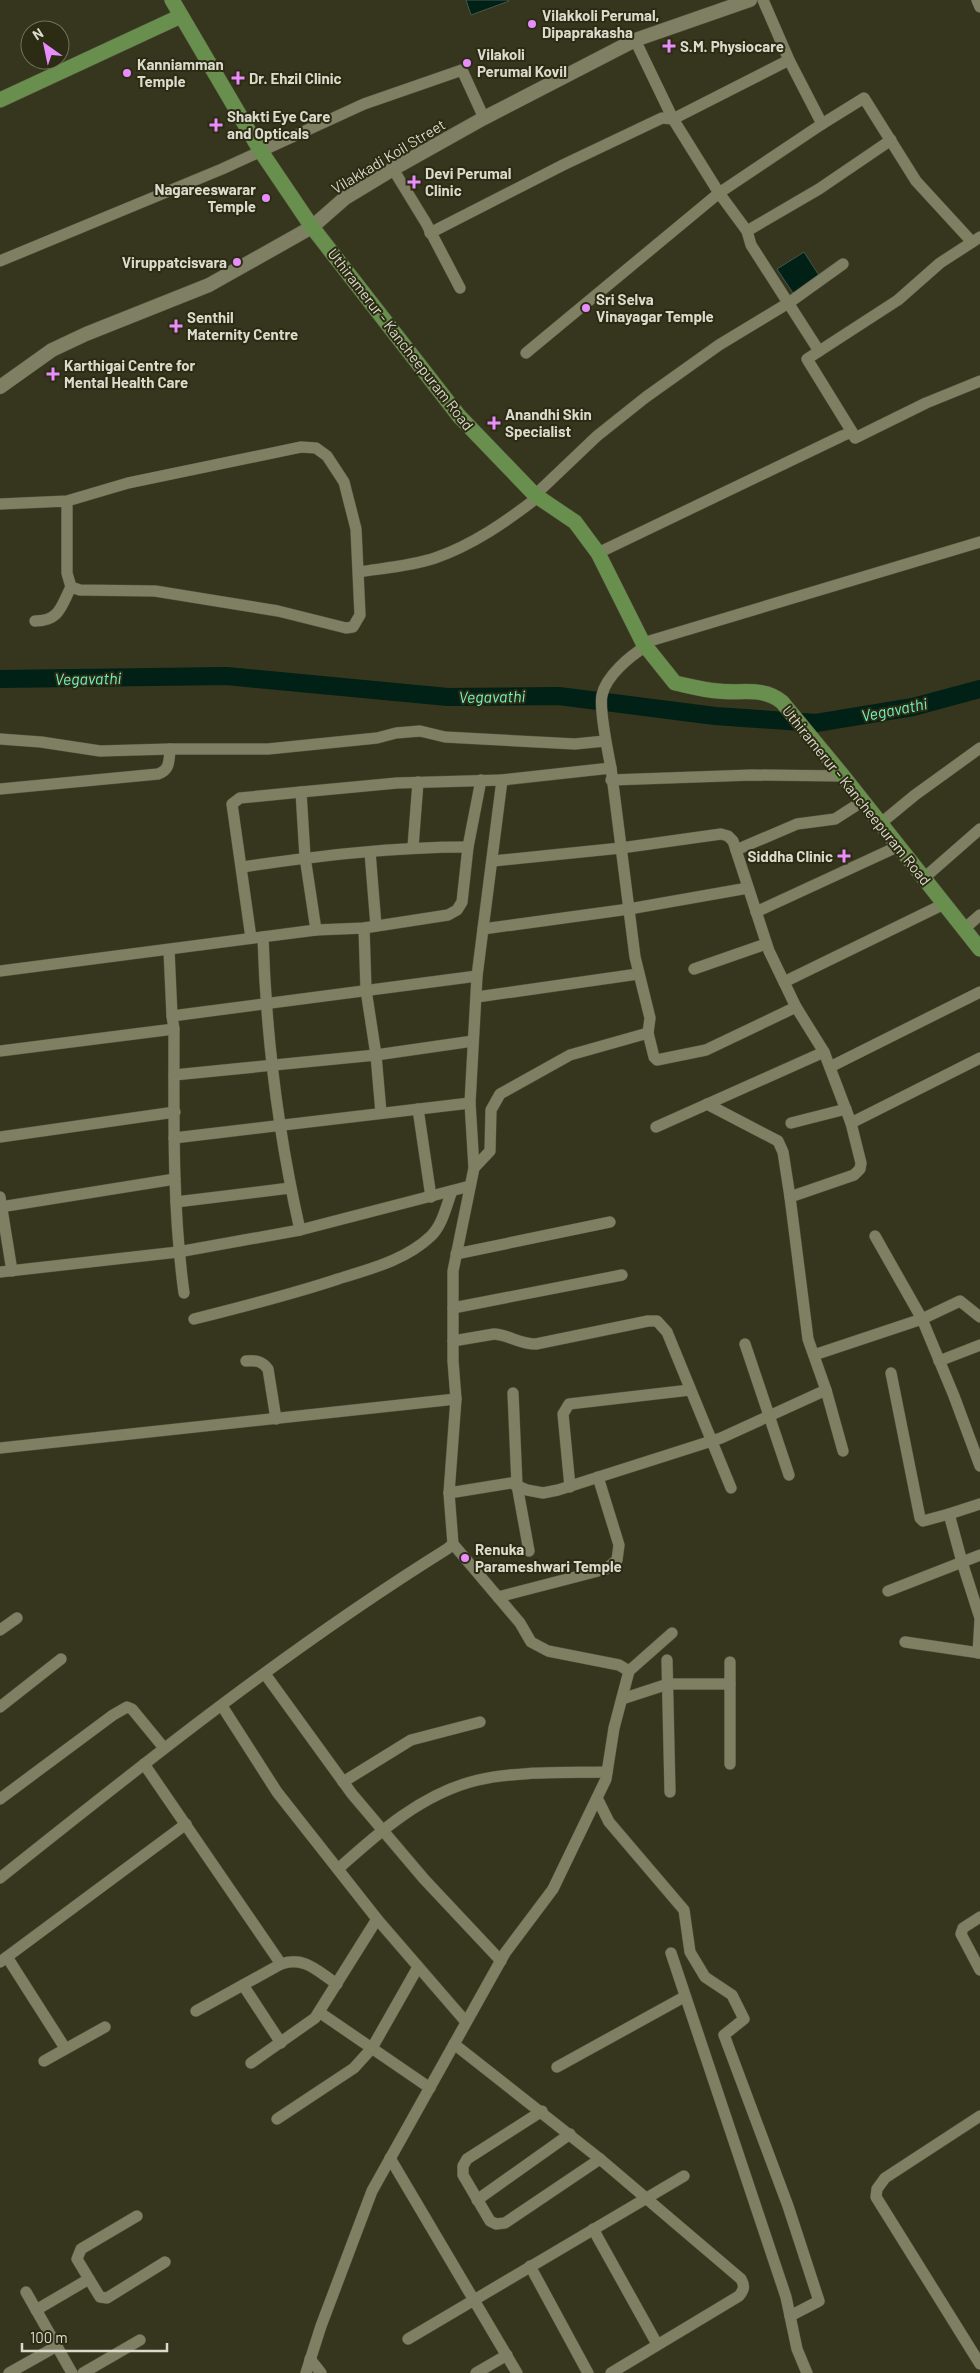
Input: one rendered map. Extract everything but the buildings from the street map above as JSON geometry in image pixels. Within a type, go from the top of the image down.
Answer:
[{"type":"main road","name":"Uthiramerur - Kancheepuram Road","points":[[172,0],[260,150],[312,227],[458,416],[537,496],[575,522],[598,553],[644,645],[675,683],[718,691],[763,692],[773,695],[782,702],[844,776],[980,949]]},
{"type":"main road","points":[[0,100],[181,16]]},
{"type":"street","name":"Vilakkadi Koil Street","points":[[0,387],[52,350],[86,334],[209,286],[312,227],[345,198],[393,169],[484,118],[635,40],[750,0]]},
{"type":"street","points":[[763,0],[789,60],[822,124]]},
{"type":"street","points":[[977,0],[980,7]]},
{"type":"street","points":[[635,40],[673,119],[719,193],[747,231],[751,245],[790,302],[819,351]]},
{"type":"street","points":[[430,234],[563,165],[662,118],[673,119],[789,60]]},
{"type":"street","points":[[0,261],[222,169],[364,104],[462,70],[484,118]]},
{"type":"street","points":[[526,353],[719,193],[864,98],[916,181],[976,239],[940,262],[898,300],[808,359],[855,438],[926,403],[980,381]]},
{"type":"street","points":[[747,231],[819,189],[891,140]]},
{"type":"street","points":[[393,169],[460,288]]},
{"type":"street","points":[[359,572],[434,559],[463,547],[516,514],[537,496],[597,436],[646,397],[719,346],[790,302],[843,264]]},
{"type":"street","points":[[598,553],[852,432]]},
{"type":"street","points":[[0,504],[67,501],[128,483],[301,447],[316,448],[327,456],[344,482],[356,529],[359,572],[360,615],[353,627],[346,628],[278,611],[155,591],[80,590],[71,587]]},
{"type":"street","points":[[35,621],[48,621],[56,616],[71,587],[67,573],[67,501]]},
{"type":"street","points":[[796,1008],[706,1050],[657,1060],[654,1057],[648,1033],[650,1018],[638,974],[611,780],[611,768],[605,736],[602,694],[618,668],[644,645],[980,542]]},
{"type":"street","points":[[0,739],[41,742],[100,751],[268,749],[377,738],[396,733],[420,731],[445,737],[575,744],[605,736]]},
{"type":"street","points":[[881,823],[915,795],[980,748]]},
{"type":"street","points":[[0,789],[158,774],[164,772],[169,765],[170,749]]},
{"type":"street","points":[[251,938],[232,804],[235,799],[418,782],[502,780],[611,768]]},
{"type":"street","points":[[611,780],[752,775],[844,776]]},
{"type":"street","points":[[0,971],[316,930],[364,928],[448,915],[457,910],[462,902],[468,847],[481,780]]},
{"type":"street","points":[[502,780],[477,976],[470,1103],[474,1168],[453,1271],[453,1341],[456,1399],[449,1494],[453,1544],[520,1623],[531,1642],[548,1651],[619,1665],[629,1671]]},
{"type":"street","points":[[413,847],[418,782]]},
{"type":"street","points":[[300,792],[305,857],[316,930]]},
{"type":"street","points":[[736,850],[797,824],[836,819],[863,801]]},
{"type":"street","points":[[924,878],[980,829]]},
{"type":"street","points":[[493,861],[621,848],[721,834],[728,836],[733,841],[766,944],[796,1008],[824,1052],[851,1123],[861,1162],[860,1169],[854,1175],[790,1197]]},
{"type":"street","points":[[756,912],[899,846]]},
{"type":"street","points":[[242,867],[305,857],[413,847],[468,847]]},
{"type":"street","points":[[370,852],[376,926]]},
{"type":"street","points":[[483,929],[629,910],[748,888]]},
{"type":"street","points":[[784,982],[944,904]]},
{"type":"street","points":[[964,928],[980,915]]},
{"type":"street","points":[[364,928],[366,990],[376,1055],[381,1113]]},
{"type":"street","points":[[263,937],[265,1004],[271,1066],[279,1126],[300,1230]]},
{"type":"street","points":[[694,969],[766,944]]},
{"type":"street","points":[[169,950],[174,1029],[176,1112],[174,1138],[178,1252],[184,1293]]},
{"type":"street","points":[[477,997],[638,974]]},
{"type":"street","points":[[172,1016],[477,976]]},
{"type":"street","points":[[830,1067],[980,992]]},
{"type":"street","points":[[0,1051],[174,1029]]},
{"type":"street","points":[[474,1168],[490,1151],[491,1110],[500,1094],[570,1055],[648,1033]]},
{"type":"street","points":[[174,1075],[376,1055],[473,1041]]},
{"type":"street","points":[[656,1126],[824,1052]]},
{"type":"street","points":[[851,1123],[980,1058]]},
{"type":"street","points":[[174,1138],[470,1103]]},
{"type":"street","points":[[707,1104],[778,1141],[783,1152],[808,1339],[826,1390],[843,1451]]},
{"type":"street","points":[[791,1123],[846,1109]]},
{"type":"street","points":[[418,1110],[431,1196]]},
{"type":"street","points":[[0,1137],[176,1112]]},
{"type":"street","points":[[12,1271],[0,1204],[175,1179]]},
{"type":"street","points":[[0,1272],[178,1252],[300,1230],[470,1186]]},
{"type":"street","points":[[176,1202],[290,1188]]},
{"type":"street","points":[[194,1319],[291,1294],[395,1259],[415,1249],[432,1235],[440,1224],[452,1191]]},
{"type":"street","points":[[456,1254],[610,1222]]},
{"type":"street","points":[[875,1236],[922,1318],[980,1466]]},
{"type":"street","points":[[453,1308],[622,1275]]},
{"type":"street","points":[[814,1355],[922,1318],[960,1301],[980,1317]]},
{"type":"street","points":[[453,1341],[494,1334],[523,1344],[536,1344],[648,1321],[657,1321],[667,1332],[690,1390],[713,1440],[731,1488]]},
{"type":"street","points":[[744,1344],[789,1475]]},
{"type":"street","points":[[940,1361],[980,1344]]},
{"type":"street","points":[[246,1361],[254,1360],[264,1363],[268,1369],[276,1419]]},
{"type":"street","points":[[891,1373],[920,1518],[923,1521],[980,1504]]},
{"type":"street","points":[[570,1487],[563,1414],[569,1404],[690,1390]]},
{"type":"street","points":[[449,1494],[511,1482],[544,1493],[570,1487],[713,1440],[768,1414],[826,1390]]},
{"type":"street","points":[[513,1393],[517,1485],[529,1550]]},
{"type":"street","points":[[0,1448],[456,1399]]},
{"type":"street","points":[[498,1597],[606,1569],[617,1560],[619,1545],[598,1477]]},
{"type":"street","points":[[906,1642],[979,1653],[980,1619],[962,1562],[950,1514]]},
{"type":"street","points":[[0,1878],[164,1748],[367,1600],[453,1544]]},
{"type":"street","points":[[888,1590],[980,1555]]},
{"type":"street","points":[[0,1630],[17,1618]]},
{"type":"street","points":[[306,2373],[372,2191],[501,1960],[553,1889],[597,1798],[608,1772],[614,1728],[629,1671],[672,1633]]},
{"type":"street","points":[[0,1707],[62,1659]]},
{"type":"street","points":[[667,1660],[670,1792]]},
{"type":"street","points":[[730,1662],[730,1764]]},
{"type":"street","points":[[266,1674],[344,1782],[382,1829],[424,1879],[501,1960]]},
{"type":"street","points":[[622,1699],[668,1684],[730,1684]]},
{"type":"street","points":[[222,1706],[279,1795],[377,1919],[466,2022]]},
{"type":"street","points":[[0,1800],[113,1714],[127,1707],[132,1709],[164,1748]]},
{"type":"street","points":[[344,1782],[411,1740],[480,1722]]},
{"type":"street","points":[[144,1764],[281,1964]]},
{"type":"street","points":[[338,1869],[382,1829],[443,1792],[479,1780],[608,1772]]},
{"type":"street","points":[[597,1798],[609,1822],[684,1910],[690,1952],[705,1977],[732,1995],[744,2018],[724,2035],[788,2206],[819,2301],[790,2316]]},
{"type":"street","points":[[65,2048],[4,1959],[186,1824]]},
{"type":"street","points":[[980,1917],[963,1928],[961,1934],[980,1970]]},
{"type":"street","points":[[252,2063],[315,2018],[377,1919]]},
{"type":"street","points":[[671,1953],[684,1997],[786,2297],[797,2349],[807,2373]]},
{"type":"street","points":[[196,2011],[281,1964],[294,1960],[304,1962],[337,1984]]},
{"type":"street","points":[[276,2119],[344,2077],[372,2048],[418,1967]]},
{"type":"street","points":[[243,1985],[281,2043]]},
{"type":"street","points":[[557,2067],[684,1997]]},
{"type":"street","points":[[319,2012],[430,2088]]},
{"type":"street","points":[[44,2061],[105,2027]]},
{"type":"street","points":[[454,2044],[600,2158],[741,2279],[744,2284],[739,2296],[611,2373]]},
{"type":"street","points":[[542,2111],[467,2159],[463,2166],[463,2176],[490,2221],[496,2224],[505,2222],[600,2158]]},
{"type":"street","points":[[980,2116],[885,2178],[877,2189],[876,2197],[980,2364]]},
{"type":"street","points":[[477,2200],[570,2134]]},
{"type":"street","points":[[390,2158],[517,2373]]},
{"type":"street","points":[[408,2339],[684,2176]]},
{"type":"street","points":[[136,2216],[81,2249],[77,2254],[77,2259],[88,2279],[100,2297],[107,2298],[165,2262]]},
{"type":"street","points":[[593,2229],[657,2344]]},
{"type":"street","points":[[530,2266],[588,2373]]},
{"type":"street","points":[[36,2310],[88,2279]]},
{"type":"street","points":[[26,2292],[72,2373]]},
{"type":"street","points":[[84,2373],[140,2340]]},
{"type":"street","points":[[9,2373],[57,2346]]},
{"type":"street","points":[[476,2373],[506,2355]]},
{"type":"street","points":[[310,2359],[321,2373]]},
{"type":"shaded area","points":[[466,0],[508,0],[509,1],[471,15]]},
{"type":"shaded area","points":[[804,252],[820,277],[793,293],[777,269]]},
{"type":"waterway","name":"Vegavathi","points":[[0,679],[226,676],[448,697],[559,696],[715,716],[816,723],[913,707],[980,689]]},
{"type":"place","name":"Vilakkoli Perumal, Dipaprakasha","points":[[532,24]]},
{"type":"place","name":"S.M. Physiocare","points":[[669,46]]},
{"type":"place","name":"Vilakoli Perumal Kovil","points":[[467,63]]},
{"type":"place","name":"Kanniamman Temple","points":[[127,73]]},
{"type":"place","name":"Dr. Ehzil Clinic","points":[[238,78]]},
{"type":"place","name":"Shakti Eye Care and Opticals","points":[[216,125]]},
{"type":"place","name":"Devi Perumal Clinic","points":[[414,182]]},
{"type":"place","name":"Nagareeswarar Temple","points":[[266,198]]},
{"type":"place","name":"Viruppatcisvara","points":[[237,262]]},
{"type":"place","name":"Sri Selva Vinayagar Temple","points":[[586,308]]},
{"type":"place","name":"Senthil Maternity Centre","points":[[176,326]]},
{"type":"place","name":"Karthigai Centre for Mental Health Care","points":[[53,374]]},
{"type":"place","name":"Anandhi Skin Specialist","points":[[494,423]]},
{"type":"place","name":"Siddha Clinic","points":[[844,856]]},
{"type":"place","name":"Renuka Parameshwari Temple","points":[[465,1558]]}]
